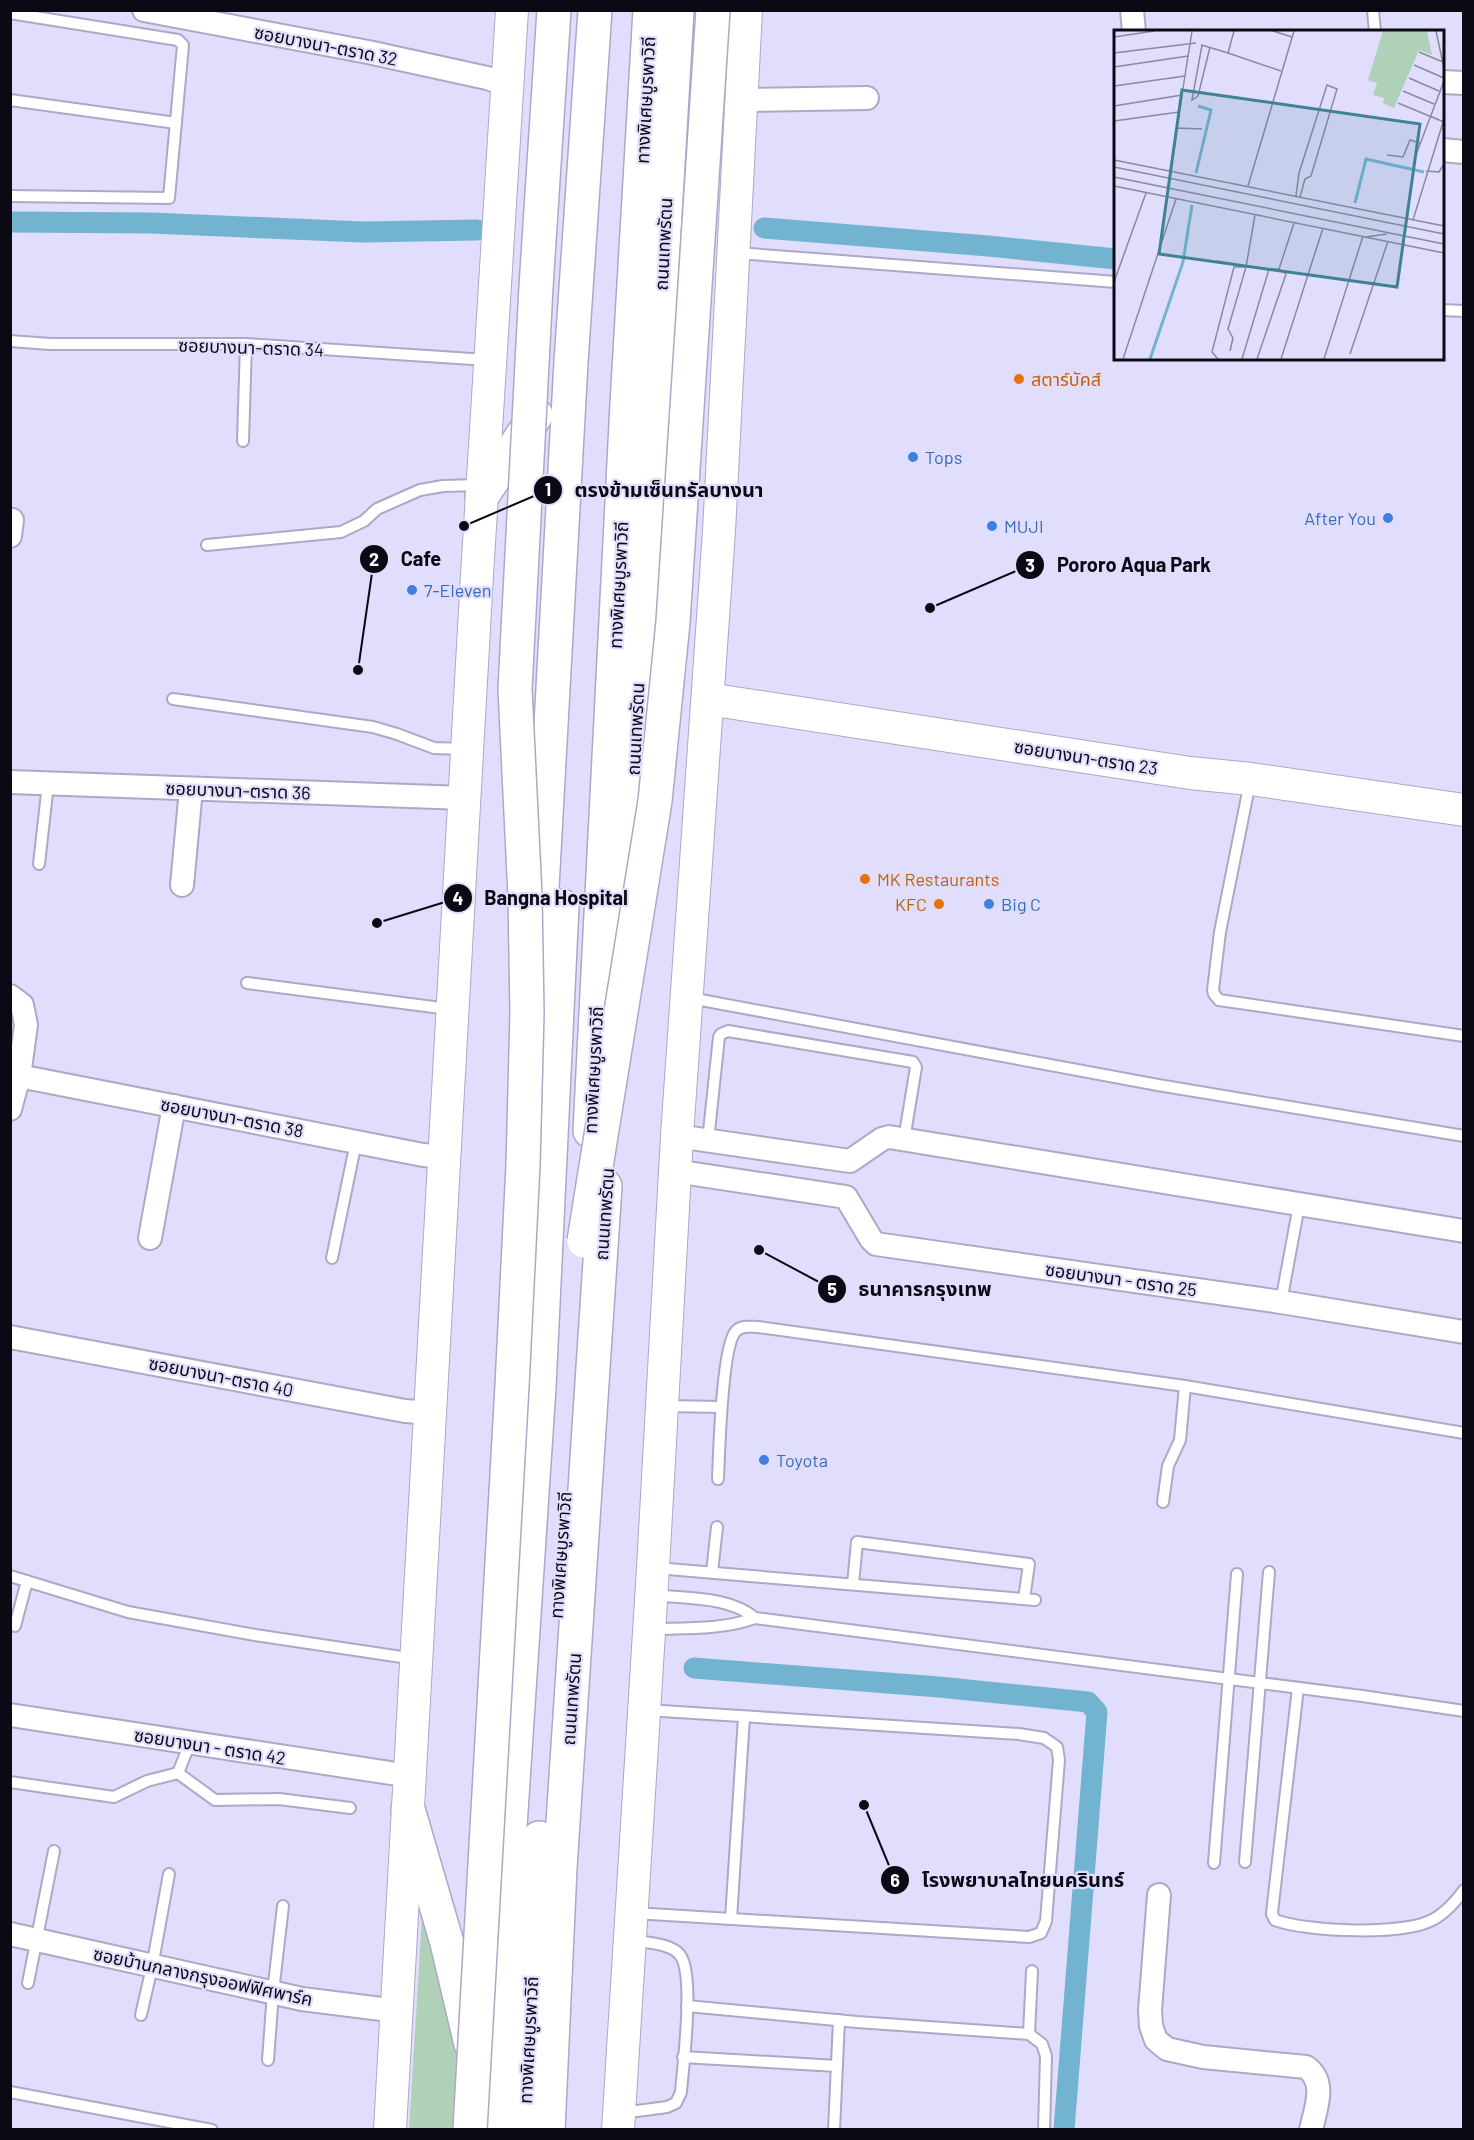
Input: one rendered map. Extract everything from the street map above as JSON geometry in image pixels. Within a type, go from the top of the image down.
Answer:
[{"type":"highway","points":[[470,2130],[523,1165],[525,896],[515,689],[536,287],[554,10]]},
{"type":"highway","points":[[470,2130],[516,1373],[571,362],[595,10]]},
{"type":"highway","name":"ทางพิเศษบูรพาวิถี","points":[[492,2130],[539,1387],[591,400],[617,10]]},
{"type":"highway","name":"ทางพิเศษบูรพาวิถี","points":[[523,2130],[537,1872],[584,1241],[650,10]]},
{"type":"highway","name":"ถนนเทพรัตน","points":[[548,2130],[560,1868],[626,893],[677,10]]},
{"type":"highway","points":[[584,1241],[653,813],[665,715],[713,10]]},
{"type":"highway","points":[[482,491],[571,362]]},
{"type":"highway","points":[[408,1809],[447,1943],[474,2054]]},
{"type":"main road","points":[[390,2130],[482,491],[512,10]]},
{"type":"main road","points":[[619,2122],[677,1136],[708,699],[746,10]]},
{"type":"main road","name":"ซอยบางนา-ตราด 23","points":[[708,699],[1190,773],[1251,778],[1464,810]]},
{"type":"street","name":"ซอยบางนา-ตราด 32","points":[[144,10],[368,52],[487,78],[508,85]]},
{"type":"street","points":[[1132,10],[1134,30]]},
{"type":"street","points":[[1444,82],[1464,83]]},
{"type":"street","points":[[742,100],[867,99]]},
{"type":"street","points":[[1444,150],[1464,152]]},
{"type":"street","name":"ซอยบางนา-ตราด 36","points":[[10,782],[465,798]]},
{"type":"street","points":[[182,885],[191,789]]},
{"type":"street","points":[[10,996],[22,1005],[26,1025],[19,1076],[10,1109]]},
{"type":"street","name":"ซอยบางนา-ตราด 38","points":[[19,1076],[423,1155],[445,1157]]},
{"type":"street","points":[[150,1238],[174,1106]]},
{"type":"street","points":[[677,1136],[850,1161],[882,1139],[889,1137],[1464,1232]]},
{"type":"street","points":[[803,1191],[808,1155]]},
{"type":"street","name":"ซอยบางนา - ตราด 25","points":[[675,1171],[846,1197],[876,1244],[1281,1302],[1464,1332]]},
{"type":"street","name":"ซอยบางนา-ตราด 40","points":[[10,1336],[405,1411],[432,1413]]},
{"type":"street","name":"ซอยบางนา - ตราด 42","points":[[10,1716],[410,1776]]},
{"type":"street","points":[[1159,1895],[1150,2010],[1151,2026],[1156,2040],[1167,2049],[1203,2057],[1305,2067],[1315,2073],[1319,2085],[1311,2130]]},
{"type":"street","name":"ซอยบ้านกลางกรุงออฟฟิศพาร์ค","points":[[10,1934],[302,1999],[397,2012]]},
{"type":"lane","points":[[1373,10],[1375,30]]},
{"type":"lane","points":[[10,13],[182,41],[183,45],[171,192],[167,198],[10,196]]},
{"type":"lane","points":[[10,100],[177,123]]},
{"type":"lane","points":[[734,253],[1114,282]]},
{"type":"lane","points":[[1444,309],[1464,311]]},
{"type":"lane","name":"ซอยบางนา-ตราด 34","points":[[10,341],[50,344],[246,344],[491,360]]},
{"type":"lane","points":[[243,441],[246,344]]},
{"type":"lane","points":[[207,545],[340,532],[364,521],[377,509],[420,490],[443,486],[482,491]]},
{"type":"lane","points":[[173,699],[373,727],[434,748],[468,750]]},
{"type":"lane","points":[[1251,778],[1220,932],[1214,984],[1216,998],[1464,1036]]},
{"type":"lane","points":[[39,864],[48,784]]},
{"type":"lane","points":[[247,983],[453,1009]]},
{"type":"lane","points":[[686,997],[1158,1085],[1464,1136]]},
{"type":"lane","points":[[708,1141],[719,1037],[728,1031],[913,1062],[916,1066],[903,1140]]},
{"type":"lane","points":[[332,1258],[356,1142]]},
{"type":"lane","points":[[1281,1302],[1299,1205]]},
{"type":"lane","points":[[718,1479],[721,1407],[730,1344],[734,1332],[742,1327],[758,1327],[871,1342],[1185,1386],[1464,1433]]},
{"type":"lane","points":[[1163,1502],[1168,1466],[1180,1440],[1185,1386]]},
{"type":"lane","points":[[662,1406],[721,1407]]},
{"type":"lane","points":[[712,1572],[717,1527]]},
{"type":"lane","points":[[652,1581],[712,1572],[1029,1599],[1029,1564],[857,1542],[853,1584]]},
{"type":"lane","points":[[1245,1862],[1269,1572]]},
{"type":"lane","points":[[1214,1863],[1236,1574]]},
{"type":"lane","points":[[10,1576],[128,1612],[255,1635],[416,1659]]},
{"type":"lane","points":[[15,1626],[27,1581]]},
{"type":"lane","points":[[652,1581],[747,1612],[755,1618]]},
{"type":"lane","points":[[649,1630],[740,1624],[755,1618],[1227,1678],[1464,1711]]},
{"type":"lane","points":[[1298,1688],[1272,1914],[1275,1920],[1286,1924],[1341,1929],[1404,1929],[1434,1919],[1464,1890]]},
{"type":"lane","points":[[630,1926],[731,1919],[1029,1937],[1041,1933],[1046,1922],[1059,1760],[1057,1747],[1044,1738],[1019,1734],[644,1710]]},
{"type":"lane","points":[[731,1919],[744,1717]]},
{"type":"lane","points":[[178,1773],[190,1743]]},
{"type":"lane","points":[[10,1782],[114,1797],[147,1781],[178,1773]]},
{"type":"lane","points":[[178,1773],[215,1800],[279,1799],[350,1808]]},
{"type":"lane","points":[[28,1983],[54,1851]]},
{"type":"lane","points":[[141,2015],[169,1874]]},
{"type":"lane","points":[[268,2060],[283,1905]]},
{"type":"lane","points":[[619,2122],[676,2103],[681,2092],[687,2006],[685,1968],[680,1954],[630,1926]]},
{"type":"lane","points":[[1029,2034],[1032,1971]]},
{"type":"lane","points":[[687,2006],[1029,2034],[1042,2044],[1046,2056],[1044,2130]]},
{"type":"lane","points":[[834,2130],[839,2020]]},
{"type":"lane","points":[[683,2057],[837,2066]]},
{"type":"lane","points":[[10,2092],[212,2130]]},
{"type":"green space","points":[[423,1901],[460,2021],[461,2129],[409,2130]]},
{"type":"waterway","points":[[10,222],[151,223],[363,232],[477,230]]},
{"type":"waterway","points":[[764,228],[1114,259]]},
{"type":"waterway","points":[[694,1668],[939,1687],[1088,1702],[1097,1712],[1064,2130]]},
{"type":"place","name":"สตาร์บัคส์","points":[[1019,379]]},
{"type":"place","name":"Tops","points":[[913,457]]},
{"type":"place","name":"After You","points":[[1388,518]]},
{"type":"place","name":"ตรงข้ามเซ็นทรัลบางนา","points":[[464,526]]},
{"type":"place","name":"MUJI","points":[[992,526]]},
{"type":"place","name":"7-Eleven","points":[[412,590]]},
{"type":"place","name":"Pororo Aqua Park","points":[[930,608]]},
{"type":"place","name":"Cafe","points":[[358,670]]},
{"type":"place","name":"MK Restaurants","points":[[865,879]]},
{"type":"place","name":"KFC","points":[[939,904]]},
{"type":"place","name":"Big C","points":[[989,904]]},
{"type":"place","name":"Bangna Hospital","points":[[377,923]]},
{"type":"place","name":"ธนาคารกรุงเทพ","points":[[759,1250]]},
{"type":"place","name":"Toyota","points":[[764,1460]]},
{"type":"place","name":"โรงพยาบาลไทยนครินทร์","points":[[864,1805]]}]
